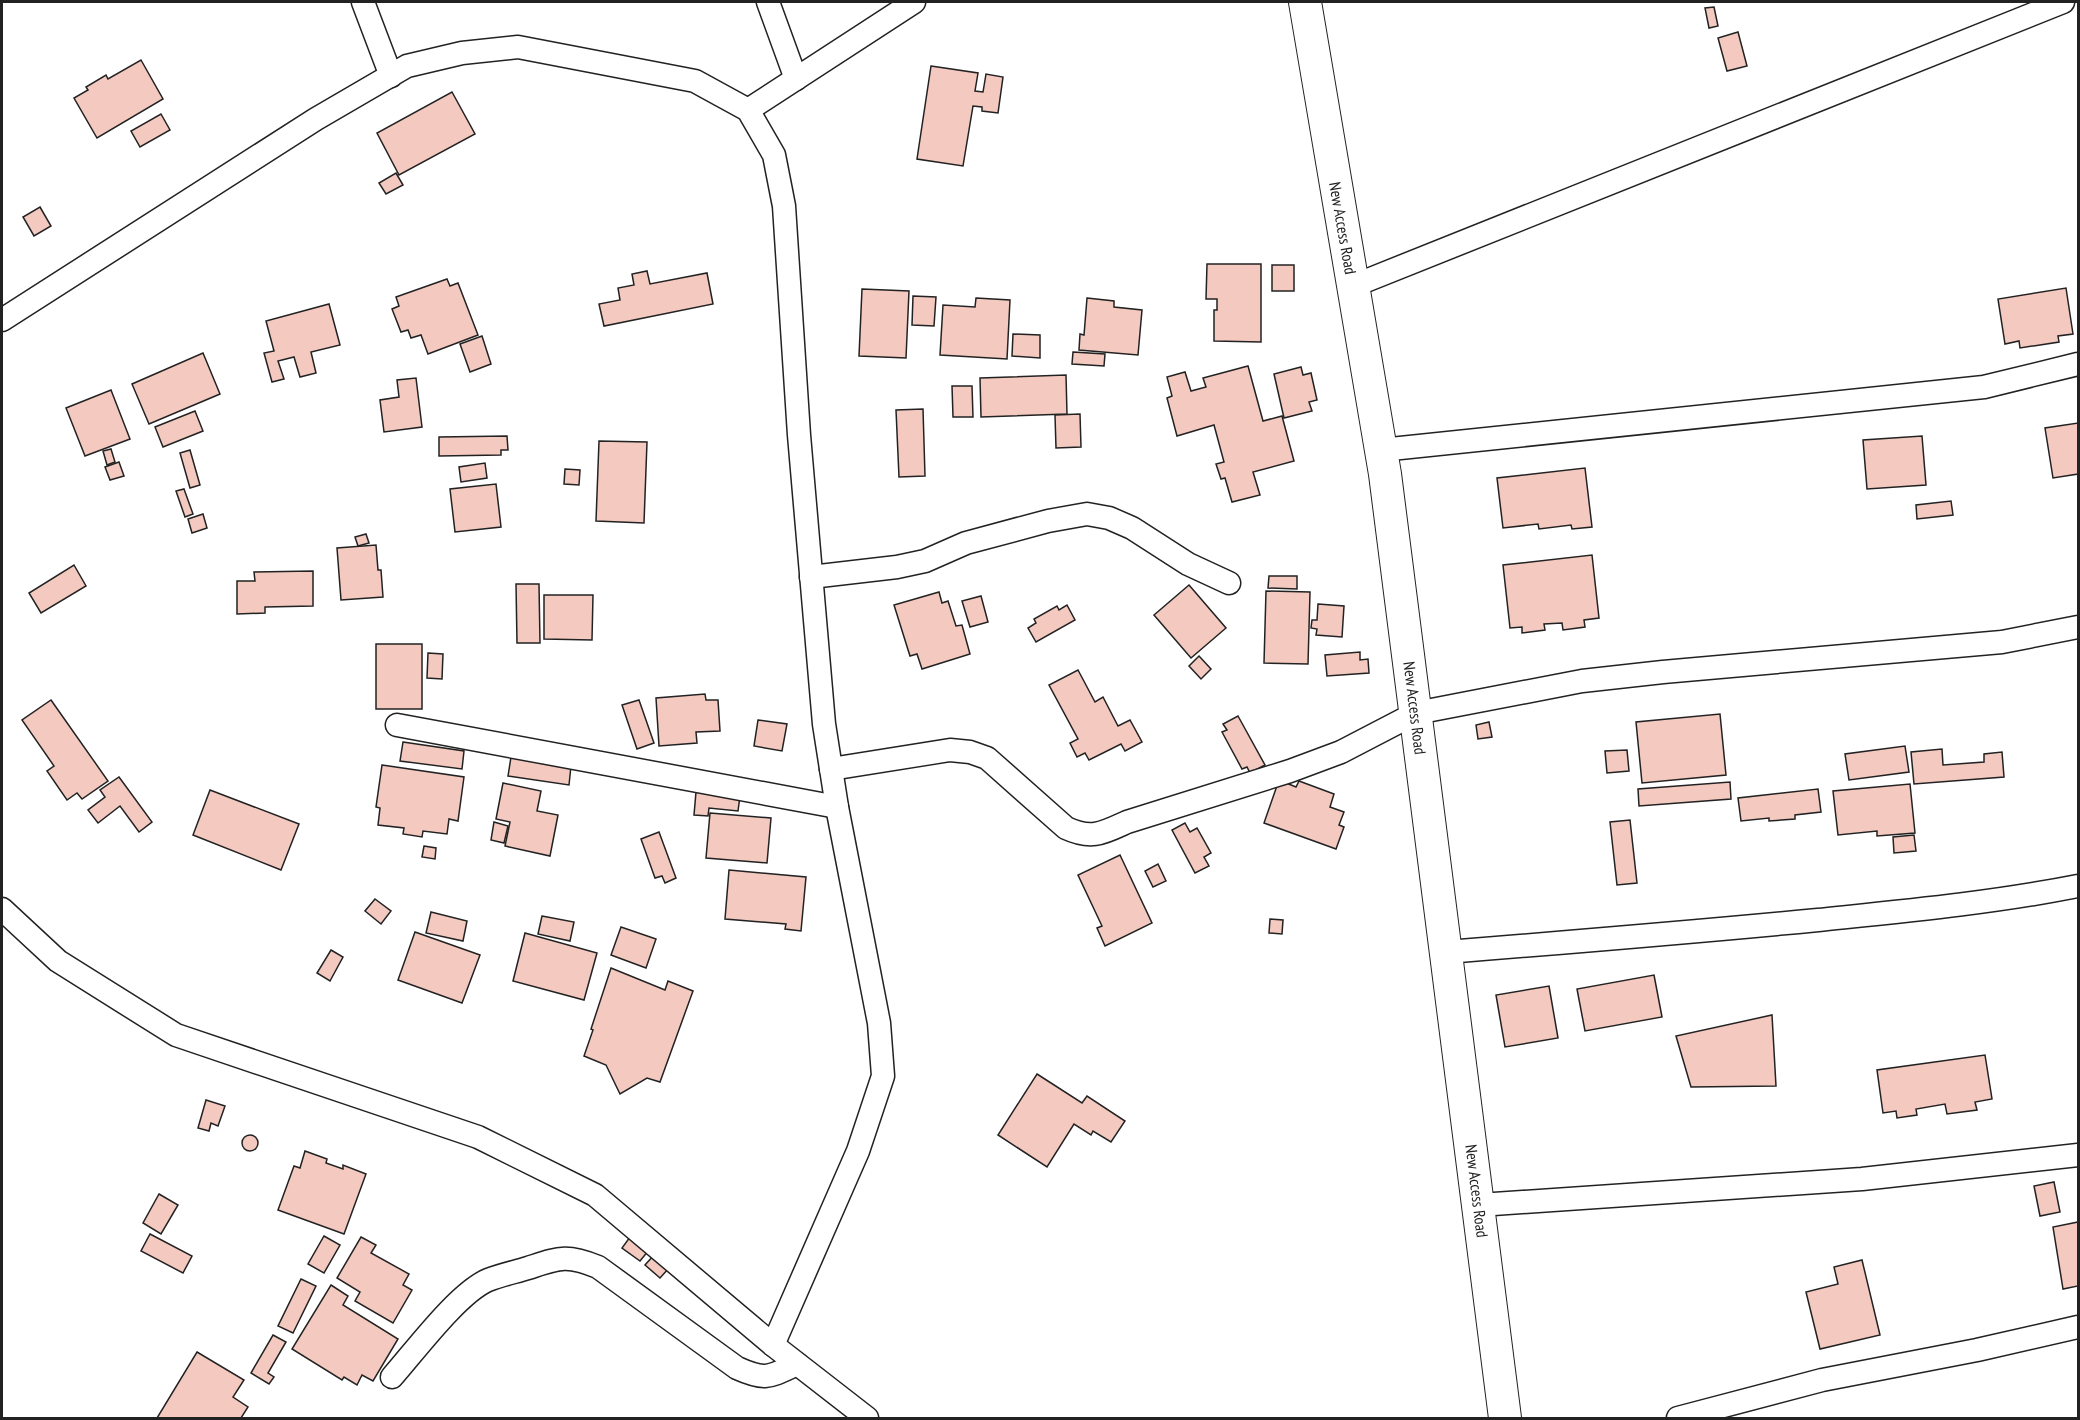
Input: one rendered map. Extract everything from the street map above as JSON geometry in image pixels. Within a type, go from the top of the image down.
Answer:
[{"type":"main road","name":"New Access Road","points":[[1305,2],[1381,450],[1505,1419]]},
{"type":"street","points":[[363,2],[391,76]]},
{"type":"street","points":[[768,2],[796,79]]},
{"type":"street","points":[[748,110],[914,2]]},
{"type":"street","points":[[1353,286],[2063,2]]},
{"type":"street","points":[[2,320],[306,126],[407,66],[462,53],[518,47],[695,81],[748,110],[774,155],[784,206],[799,435],[824,724],[837,807],[879,1023],[883,1076],[858,1151],[773,1345]]},
{"type":"street","points":[[1381,450],[1984,387],[2079,364]]},
{"type":"street","points":[[811,577],[897,567],[925,561],[966,543],[1048,521],[1087,514],[1109,518],[1132,528],[1188,564],[1229,583]]},
{"type":"street","points":[[831,769],[950,750],[970,752],[987,758],[1066,828],[1080,834],[1101,834],[1127,822],[1290,771],[1341,752],[1416,713],[1582,681],[2002,642],[2079,627]]},
{"type":"street","points":[[397,725],[837,807]]},
{"type":"street","points":[[1447,952],[1962,906],[2079,886]]},
{"type":"street","points":[[2,909],[58,961],[176,1035],[478,1137],[595,1195],[773,1345],[867,1419]]},
{"type":"street","points":[[1479,1205],[1862,1179],[2079,1155]]},
{"type":"street","points":[[392,1377],[443,1318],[487,1280],[561,1257],[580,1260],[598,1267],[736,1368],[757,1377],[773,1375],[797,1364]]},
{"type":"street","points":[[1678,1419],[1822,1380],[1977,1350],[2079,1327]]},
{"type":"building","points":[[1714,7],[1718,26],[1709,28],[1705,8]]},
{"type":"building","points":[[1738,32],[1747,66],[1727,71],[1718,38]]},
{"type":"building","points":[[141,60],[163,99],[97,138],[74,98],[88,90],[86,87],[106,75],[108,79]]},
{"type":"building","points":[[931,66],[978,73],[975,91],[983,92],[986,74],[1003,77],[998,113],[982,111],[982,107],[973,106],[963,166],[917,159]]},
{"type":"building","points":[[452,92],[475,134],[399,175],[377,133]]},
{"type":"building","points":[[161,114],[170,130],[140,147],[131,131]]},
{"type":"building","points":[[396,173],[403,185],[386,194],[379,183]]},
{"type":"building","points":[[40,207],[51,226],[34,236],[23,217]]},
{"type":"building","points":[[1207,264],[1261,264],[1261,342],[1214,341],[1214,310],[1217,310],[1217,299],[1206,299]]},
{"type":"building","points":[[1272,265],[1294,265],[1294,291],[1272,291]]},
{"type":"building","points":[[647,271],[650,284],[707,273],[713,304],[604,326],[599,304],[620,300],[618,288],[634,285],[632,274]]},
{"type":"building","points":[[447,279],[450,286],[458,283],[478,335],[428,354],[421,335],[411,338],[408,330],[401,332],[392,309],[399,306],[396,297]]},
{"type":"building","points":[[2066,288],[2073,334],[2058,336],[2059,342],[2020,348],[2019,341],[2005,344],[1998,299]]},
{"type":"building","points":[[862,289],[909,291],[906,358],[859,356]]},
{"type":"building","points":[[913,296],[936,297],[934,326],[912,325]]},
{"type":"building","points":[[976,298],[1010,300],[1007,359],[940,355],[943,305],[975,307]]},
{"type":"building","points":[[1087,298],[1114,301],[1114,307],[1142,310],[1138,355],[1079,350],[1080,334],[1084,335]]},
{"type":"building","points":[[329,304],[340,345],[311,352],[316,373],[300,377],[294,357],[278,361],[284,379],[272,382],[264,353],[274,351],[266,321]]},
{"type":"building","points":[[1013,334],[1040,335],[1040,358],[1012,356]]},
{"type":"building","points":[[482,336],[491,364],[470,372],[460,344]]},
{"type":"building","points":[[1073,352],[1105,354],[1104,366],[1072,364]]},
{"type":"building","points":[[203,353],[220,394],[149,424],[132,384]]},
{"type":"building","points":[[1248,366],[1263,421],[1282,416],[1294,461],[1253,472],[1260,495],[1232,502],[1225,478],[1221,479],[1216,464],[1224,462],[1214,425],[1177,436],[1167,398],[1172,396],[1167,377],[1185,372],[1191,391],[1206,387],[1203,378]]},
{"type":"building","points":[[1301,367],[1303,375],[1311,373],[1317,400],[1309,402],[1312,411],[1284,418],[1274,374]]},
{"type":"building","points":[[1066,375],[1067,414],[981,417],[980,378]]},
{"type":"building","points":[[416,378],[422,427],[384,432],[380,400],[399,397],[397,380]]},
{"type":"building","points":[[952,386],[972,386],[973,417],[953,417]]},
{"type":"building","points":[[111,390],[130,439],[85,456],[66,408]]},
{"type":"building","points":[[923,409],[925,476],[899,477],[896,410]]},
{"type":"building","points":[[195,411],[203,431],[163,447],[155,427]]},
{"type":"building","points":[[1080,414],[1081,447],[1056,448],[1055,415]]},
{"type":"building","points":[[2078,423],[2078,474],[2053,478],[2045,428]]},
{"type":"building","points":[[507,436],[508,450],[501,450],[501,455],[439,456],[439,437]]},
{"type":"building","points":[[1922,436],[1926,485],[1867,489],[1863,440]]},
{"type":"building","points":[[599,441],[647,442],[644,523],[596,521]]},
{"type":"building","points":[[111,449],[115,462],[107,465],[103,451]]},
{"type":"building","points":[[190,450],[200,485],[190,488],[180,453]]},
{"type":"building","points":[[119,462],[124,476],[110,480],[105,467]]},
{"type":"building","points":[[485,463],[487,478],[461,482],[459,467]]},
{"type":"building","points":[[1585,468],[1592,527],[1572,529],[1571,525],[1539,529],[1538,524],[1503,528],[1497,478]]},
{"type":"building","points":[[565,469],[580,470],[579,485],[564,484]]},
{"type":"building","points":[[496,484],[501,527],[455,532],[450,489]]},
{"type":"building","points":[[184,489],[193,514],[185,517],[176,491]]},
{"type":"building","points":[[1951,501],[1953,515],[1917,519],[1916,505]]},
{"type":"building","points":[[203,514],[207,528],[192,533],[188,519]]},
{"type":"building","points":[[366,534],[369,543],[358,546],[355,537]]},
{"type":"building","points":[[376,545],[383,597],[341,600],[337,548]]},
{"type":"building","points":[[1592,555],[1599,618],[1584,620],[1585,627],[1563,630],[1562,623],[1544,624],[1545,630],[1522,633],[1522,627],[1510,628],[1503,565]]},
{"type":"building","points":[[74,565],[86,586],[41,613],[29,593]]},
{"type":"building","points":[[313,571],[313,606],[265,607],[265,613],[237,614],[237,581],[255,581],[254,572]]},
{"type":"building","points":[[1269,576],[1297,576],[1297,589],[1268,588]]},
{"type":"building","points":[[516,584],[539,584],[540,643],[517,643]]},
{"type":"building","points":[[1189,585],[1226,628],[1191,658],[1154,615]]},
{"type":"building","points":[[1266,591],[1310,592],[1308,664],[1264,663]]},
{"type":"building","points":[[939,592],[942,603],[948,601],[956,626],[962,625],[970,654],[922,669],[917,654],[910,656],[894,605]]},
{"type":"building","points":[[544,595],[593,595],[592,640],[544,639]]},
{"type":"building","points":[[981,596],[988,622],[970,627],[962,601]]},
{"type":"building","points":[[1318,604],[1344,606],[1342,637],[1316,635],[1317,629],[1311,628],[1312,620],[1317,620]]},
{"type":"building","points":[[1067,605],[1075,620],[1036,642],[1028,628],[1036,623],[1034,619],[1057,606],[1059,610]]},
{"type":"building","points":[[376,644],[422,644],[422,709],[376,709]]},
{"type":"building","points":[[1360,652],[1360,660],[1368,659],[1369,673],[1327,676],[1325,655]]},
{"type":"building","points":[[428,653],[443,654],[442,679],[427,678]]},
{"type":"building","points":[[1199,656],[1211,669],[1201,679],[1189,666]]},
{"type":"building","points":[[1078,670],[1095,702],[1103,697],[1118,726],[1130,720],[1142,742],[1125,751],[1121,744],[1089,760],[1085,753],[1077,757],[1070,743],[1078,739],[1049,685]]},
{"type":"building","points":[[705,694],[706,700],[718,700],[720,731],[696,732],[697,743],[659,746],[656,698]]},
{"type":"building","points":[[51,700],[108,781],[82,799],[77,793],[67,800],[47,771],[54,766],[22,720]]},
{"type":"building","points":[[639,700],[654,743],[637,749],[622,705]]},
{"type":"building","points":[[1720,714],[1726,775],[1642,783],[1636,722]]},
{"type":"building","points":[[1238,716],[1265,765],[1250,773],[1247,767],[1242,769],[1222,732],[1227,730],[1223,724]]},
{"type":"building","points":[[758,720],[787,724],[782,751],[754,746]]},
{"type":"building","points":[[1489,722],[1492,737],[1478,739],[1476,725]]},
{"type":"building","points":[[403,742],[464,751],[462,769],[400,761]]},
{"type":"building","points":[[1905,746],[1909,772],[1849,780],[1845,754]]},
{"type":"building","points":[[1942,749],[1943,765],[1984,762],[1984,754],[2002,752],[2004,777],[1914,784],[1911,752]]},
{"type":"building","points":[[1627,750],[1629,771],[1607,773],[1605,751]]},
{"type":"building","points":[[511,757],[571,766],[569,785],[508,776]]},
{"type":"building","points":[[382,765],[464,777],[458,821],[449,819],[447,834],[423,831],[422,837],[403,834],[404,828],[378,825],[380,808],[376,807]]},
{"type":"building","points":[[119,777],[152,822],[139,832],[120,806],[98,823],[88,810],[105,797],[100,790]]},
{"type":"building","points":[[1279,780],[1296,787],[1299,781],[1334,794],[1330,807],[1344,812],[1339,825],[1344,827],[1336,849],[1264,823]]},
{"type":"building","points":[[1730,782],[1731,799],[1639,806],[1638,789]]},
{"type":"building","points":[[503,783],[541,791],[537,811],[558,815],[550,856],[505,846],[510,822],[496,819]]},
{"type":"building","points":[[1910,784],[1915,833],[1877,836],[1877,831],[1838,835],[1833,791]]},
{"type":"building","points":[[1818,789],[1821,812],[1795,815],[1795,819],[1769,821],[1769,818],[1741,821],[1738,798]]},
{"type":"building","points":[[210,790],[299,824],[281,870],[193,835]]},
{"type":"building","points":[[696,792],[740,796],[738,811],[709,808],[708,816],[694,815]]},
{"type":"building","points":[[710,813],[771,818],[767,863],[706,858]]},
{"type":"building","points":[[1630,820],[1637,883],[1617,885],[1610,822]]},
{"type":"building","points":[[494,822],[508,826],[504,843],[491,840]]},
{"type":"building","points":[[1185,823],[1190,832],[1197,828],[1211,853],[1204,857],[1209,866],[1195,873],[1172,830]]},
{"type":"building","points":[[659,832],[676,878],[665,883],[662,876],[655,878],[641,839]]},
{"type":"building","points":[[1914,835],[1916,851],[1894,853],[1893,837]]},
{"type":"building","points":[[424,846],[436,848],[435,859],[422,857]]},
{"type":"building","points":[[1120,855],[1152,923],[1105,946],[1097,928],[1102,926],[1078,875]]},
{"type":"building","points":[[1158,864],[1166,881],[1153,887],[1145,871]]},
{"type":"building","points":[[729,870],[806,877],[801,931],[785,929],[786,924],[725,919]]},
{"type":"building","points":[[375,899],[391,911],[381,924],[365,911]]},
{"type":"building","points":[[431,912],[467,921],[463,941],[426,933]]},
{"type":"building","points":[[542,916],[574,922],[570,941],[538,934]]},
{"type":"building","points":[[1270,919],[1283,920],[1282,934],[1269,933]]},
{"type":"building","points":[[621,927],[656,939],[646,968],[611,955]]},
{"type":"building","points":[[415,932],[480,955],[462,1003],[398,980]]},
{"type":"building","points":[[525,933],[597,953],[584,1000],[513,981]]},
{"type":"building","points":[[331,950],[343,957],[330,981],[317,973]]},
{"type":"building","points":[[611,968],[665,990],[668,981],[693,991],[660,1082],[647,1078],[620,1094],[606,1065],[584,1056]]},
{"type":"building","points":[[1654,975],[1662,1017],[1585,1031],[1577,989]]},
{"type":"building","points":[[1549,986],[1558,1038],[1505,1047],[1496,995]]},
{"type":"building","points":[[1772,1015],[1776,1086],[1691,1087],[1676,1036]]},
{"type":"building","points":[[1985,1055],[1992,1099],[1975,1102],[1977,1110],[1947,1114],[1945,1104],[1916,1109],[1917,1115],[1897,1118],[1896,1111],[1883,1113],[1877,1070]]},
{"type":"building","points":[[1037,1074],[1082,1103],[1087,1096],[1125,1121],[1111,1142],[1093,1131],[1091,1135],[1074,1124],[1047,1167],[998,1135]]},
{"type":"building","points":[[206,1100],[225,1106],[218,1126],[211,1123],[209,1131],[198,1128]]},
{"type":"building","points":[[250,1135],[256,1137],[258,1143],[256,1149],[250,1151],[244,1149],[242,1143],[244,1137]]},
{"type":"building","points":[[305,1151],[327,1159],[326,1163],[343,1169],[343,1165],[366,1174],[344,1234],[278,1210],[294,1166],[300,1168]]},
{"type":"building","points":[[2054,1182],[2060,1212],[2040,1216],[2034,1186]]},
{"type":"building","points":[[159,1194],[178,1205],[161,1234],[143,1223]]},
{"type":"building","points":[[2078,1222],[2078,1286],[2063,1289],[2053,1227]]},
{"type":"building","points":[[150,1234],[192,1256],[183,1273],[141,1251]]},
{"type":"building","points":[[324,1236],[340,1245],[324,1273],[308,1264]]},
{"type":"building","points":[[361,1237],[376,1245],[371,1253],[409,1274],[403,1285],[412,1290],[393,1323],[355,1301],[360,1292],[337,1278]]},
{"type":"building","points":[[630,1237],[649,1250],[640,1261],[622,1248]]},
{"type":"building","points":[[654,1255],[669,1268],[660,1278],[645,1265]]},
{"type":"building","points":[[1862,1260],[1880,1335],[1820,1349],[1806,1292],[1838,1284],[1834,1267]]},
{"type":"building","points":[[301,1279],[316,1286],[293,1333],[278,1326]]},
{"type":"building","points":[[331,1285],[348,1296],[343,1305],[398,1339],[373,1381],[362,1375],[357,1385],[344,1377],[342,1380],[292,1349]]},
{"type":"building","points":[[273,1335],[286,1342],[268,1373],[274,1377],[269,1384],[251,1373]]},
{"type":"building","points":[[197,1352],[244,1380],[233,1397],[248,1407],[241,1418],[157,1418]]}]
